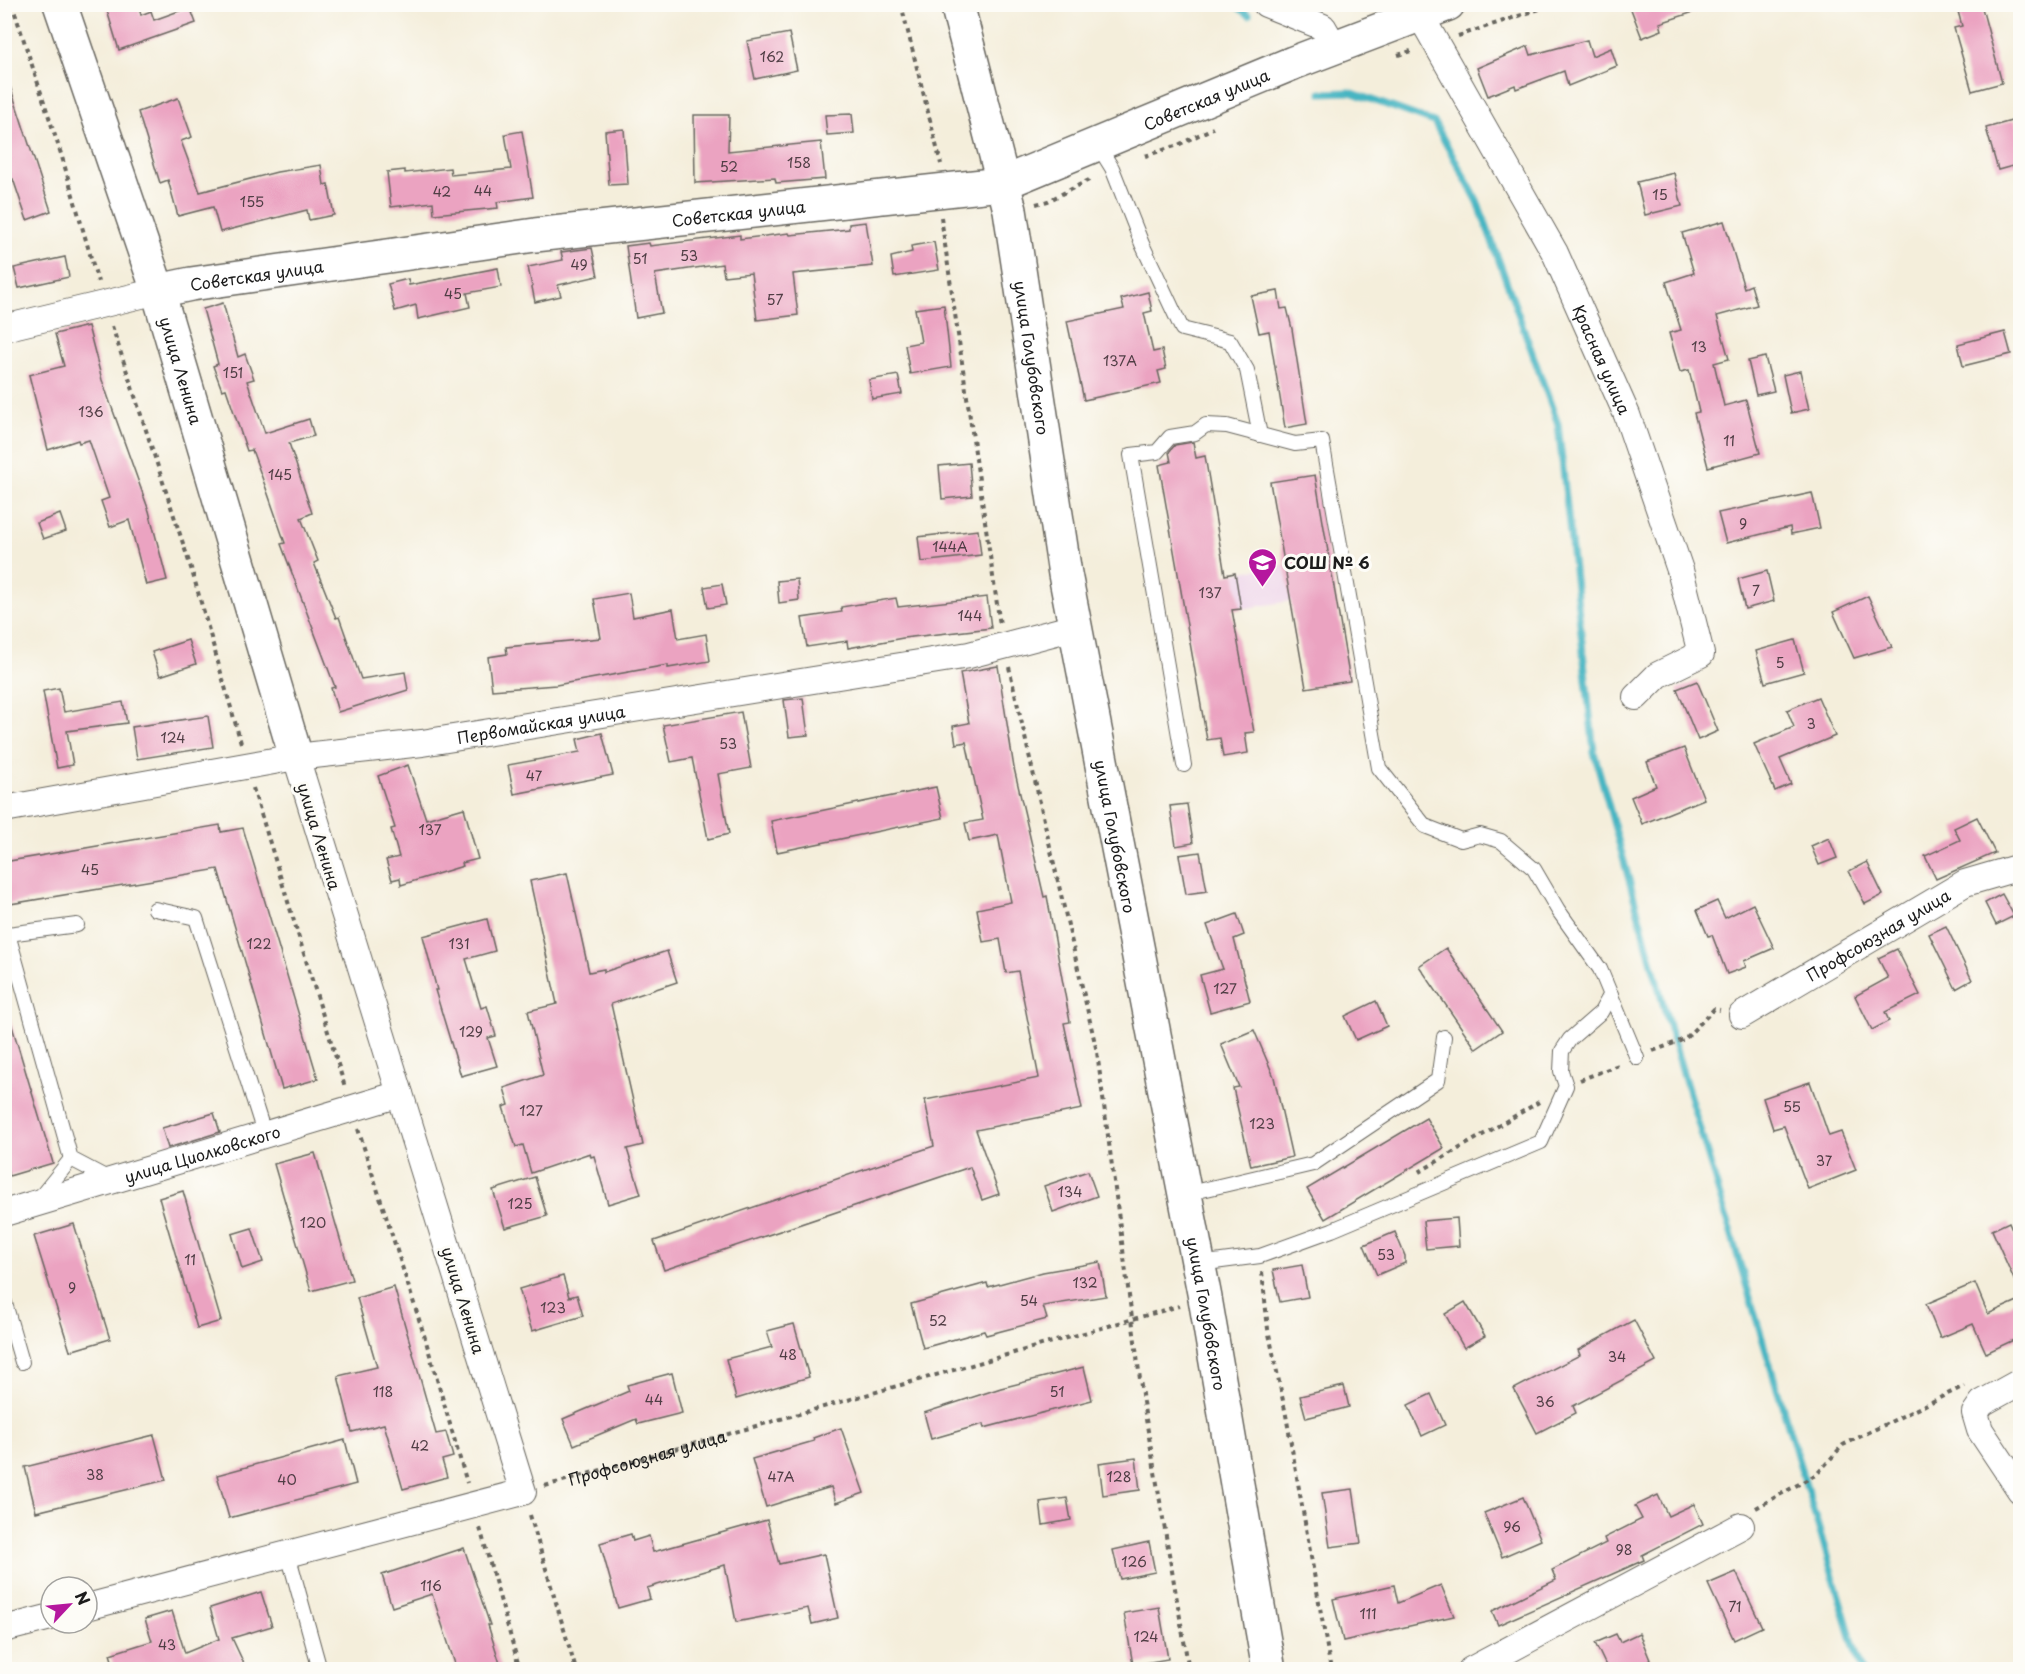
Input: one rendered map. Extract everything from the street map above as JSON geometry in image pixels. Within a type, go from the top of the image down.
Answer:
[{"type":"street","name":"улица Ленина","points":[[60,4],[158,291],[296,757],[524,1492]]},
{"type":"street","name":"улица Голубовского","points":[[957,4],[1005,197],[1075,627],[1205,1298],[1269,1670]]},
{"type":"street","points":[[1266,4],[1323,27],[1334,46]]},
{"type":"street","name":"Советская улица","points":[[4,327],[191,284],[535,235],[946,190],[1005,197],[1105,156],[1334,46],[1434,10]]},
{"type":"street","name":"Красная улица","points":[[1434,10],[1436,43],[1555,254],[1627,415],[1680,570],[1701,654],[1658,675],[1636,697]]},
{"type":"street","name":"Первомайская улица","points":[[4,809],[296,757],[422,742],[1004,647],[1075,627]]},
{"type":"street","name":"Профсоюзная улица","points":[[1742,1015],[1965,883],[2020,867]]},
{"type":"street","name":"улица Циолковского","points":[[4,1213],[400,1094]]},
{"type":"street","points":[[2020,1382],[1982,1403],[1975,1413],[1980,1430],[2020,1490]]},
{"type":"street","points":[[99,1604],[524,1492]]},
{"type":"street","points":[[1471,1670],[1741,1526]]},
{"type":"street","points":[[4,1629],[39,1620]]},
{"type":"lane","points":[[1105,156],[1142,244],[1182,329],[1230,341],[1247,370],[1260,435]]},
{"type":"lane","points":[[1184,765],[1131,455],[1157,452],[1170,437],[1195,433],[1206,425],[1227,426],[1295,444],[1322,441],[1379,768],[1425,826],[1461,840],[1480,835],[1501,841],[1534,869],[1558,910],[1600,969],[1637,1058]]},
{"type":"lane","points":[[155,909],[196,918],[265,1136]]},
{"type":"lane","points":[[77,925],[6,935],[71,1159],[111,1180]]},
{"type":"lane","points":[[1198,1264],[1260,1257],[1332,1230],[1541,1142],[1566,1086],[1561,1071],[1563,1051],[1570,1039],[1601,1012],[1611,993]]},
{"type":"lane","points":[[1185,1194],[1313,1164],[1438,1080],[1444,1037]]},
{"type":"lane","points":[[35,1204],[71,1159]]},
{"type":"lane","points":[[4,1300],[22,1362]]},
{"type":"lane","points":[[288,1554],[320,1670]]},
{"type":"path","points":[[12,4],[192,571],[247,766],[351,1109],[425,1338],[520,1670]]},
{"type":"path","points":[[901,4],[946,190],[949,210],[940,211],[978,489],[1004,647],[1097,1052],[1143,1402],[1188,1670]]},
{"type":"path","points":[[1392,57],[1555,4]]},
{"type":"path","points":[[1005,197],[1048,201],[1105,156],[1178,145],[1220,125]]},
{"type":"path","points":[[1417,1173],[1566,1086],[1685,1039],[1714,1009],[1742,1015]]},
{"type":"path","points":[[1260,1257],[1268,1329],[1286,1415],[1330,1670]]},
{"type":"path","name":"Профсоюзная улица","points":[[524,1492],[1205,1298]]},
{"type":"path","points":[[1801,1483],[1818,1474],[1843,1446],[1966,1385]]},
{"type":"path","points":[[524,1492],[576,1670]]},
{"type":"shaded area","name":"СОШ № 6","points":[[1284,565],[1291,601],[1241,609],[1235,573]]},
{"type":"building","points":[[105,4],[138,4],[141,15],[151,11],[154,20],[190,7],[196,23],[119,50]]},
{"type":"building","points":[[1629,4],[1706,4],[1706,8],[1660,23],[1662,30],[1642,38]]},
{"type":"building","points":[[1956,4],[1981,4],[2002,83],[1972,91],[1954,28],[1962,26]]},
{"type":"building","points":[[789,33],[797,70],[755,79],[747,41]]},
{"type":"building","points":[[1587,40],[1592,56],[1611,48],[1617,66],[1568,86],[1564,71],[1516,89],[1515,85],[1488,96],[1477,68],[1528,46],[1531,55]]},
{"type":"building","points":[[4,80],[8,80],[51,211],[27,220],[13,179],[4,182]]},
{"type":"building","points":[[178,98],[192,137],[181,141],[200,192],[277,172],[321,165],[324,185],[328,184],[334,215],[309,220],[307,210],[220,232],[213,207],[178,216],[168,180],[160,183],[138,112]]},
{"type":"building","points":[[852,114],[854,133],[827,135],[825,115]]},
{"type":"building","points":[[694,115],[729,115],[728,151],[821,142],[825,179],[776,183],[775,178],[695,183]]},
{"type":"building","points":[[2015,120],[2020,140],[2020,164],[1998,170],[1986,128]]},
{"type":"building","points":[[624,129],[628,184],[609,185],[605,131]]},
{"type":"building","points":[[522,131],[533,197],[497,202],[498,208],[434,214],[433,202],[391,207],[387,172],[405,170],[405,173],[450,168],[451,175],[511,169],[505,134]]},
{"type":"building","points":[[1674,173],[1682,206],[1645,215],[1637,182]]},
{"type":"building","points":[[1724,221],[1744,288],[1751,285],[1757,305],[1717,316],[1729,359],[1714,363],[1724,406],[1746,400],[1760,453],[1708,467],[1694,413],[1699,412],[1689,370],[1680,372],[1669,333],[1681,330],[1666,282],[1694,273],[1682,233]]},
{"type":"building","points":[[866,222],[873,266],[793,274],[798,315],[757,320],[751,273],[724,276],[722,264],[655,274],[662,313],[636,318],[626,246],[649,243],[650,246],[740,235],[740,239],[789,233],[790,235],[849,229],[849,224]]},
{"type":"building","points":[[934,242],[939,270],[894,277],[891,257],[912,252],[911,246]]},
{"type":"building","points":[[592,248],[598,276],[558,285],[561,296],[535,302],[528,267],[563,260],[561,252]]},
{"type":"building","points":[[65,257],[69,277],[19,288],[14,268]]},
{"type":"building","points":[[498,268],[501,287],[467,293],[470,307],[418,319],[416,305],[395,311],[388,284],[408,279],[409,285]]},
{"type":"building","points":[[1278,291],[1281,309],[1287,308],[1292,329],[1307,424],[1285,428],[1269,331],[1259,333],[1251,296]]},
{"type":"building","points":[[1148,292],[1152,311],[1144,313],[1153,352],[1162,350],[1166,369],[1158,371],[1161,383],[1084,400],[1067,321],[1124,309],[1121,299]]},
{"type":"building","points":[[223,303],[238,357],[245,354],[254,379],[247,381],[265,433],[309,419],[314,436],[289,443],[312,513],[301,518],[318,561],[314,563],[336,618],[339,617],[361,679],[405,672],[408,690],[338,712],[331,688],[335,687],[281,544],[285,543],[267,491],[252,450],[247,451],[226,389],[222,390],[213,366],[218,364],[203,309]]},
{"type":"building","points":[[944,305],[951,367],[910,374],[905,345],[921,342],[915,309]]},
{"type":"building","points":[[88,326],[102,380],[149,511],[167,580],[146,585],[129,520],[110,527],[101,501],[109,498],[89,440],[79,443],[78,440],[48,450],[29,375],[64,366],[55,334]]},
{"type":"building","points":[[2005,332],[2011,354],[1963,366],[1958,344]]},
{"type":"building","points":[[1765,357],[1774,391],[1756,395],[1748,361]]},
{"type":"building","points":[[1800,371],[1809,409],[1791,413],[1783,375]]},
{"type":"building","points":[[898,375],[902,394],[872,399],[869,380]]},
{"type":"building","points":[[1193,442],[1196,458],[1205,456],[1225,575],[1235,573],[1241,609],[1232,610],[1254,732],[1245,733],[1248,753],[1223,757],[1220,738],[1207,740],[1159,465],[1171,462],[1169,452],[1175,445]]},
{"type":"building","points":[[969,463],[972,496],[942,499],[939,466]]},
{"type":"building","points":[[1315,475],[1350,681],[1306,688],[1270,482]]},
{"type":"building","points":[[1812,493],[1820,528],[1791,534],[1790,527],[1726,543],[1718,513]]},
{"type":"building","points":[[60,514],[66,531],[43,539],[37,523]]},
{"type":"building","points":[[978,530],[981,555],[921,562],[918,537]]},
{"type":"building","points":[[1767,571],[1774,601],[1745,609],[1738,579]]},
{"type":"building","points":[[797,579],[799,600],[779,603],[777,581]]},
{"type":"building","points":[[722,584],[726,605],[708,608],[704,587]]},
{"type":"building","points":[[629,593],[633,617],[673,609],[678,639],[706,634],[710,661],[668,668],[668,665],[556,685],[492,690],[488,657],[507,654],[506,647],[601,638],[594,599]]},
{"type":"building","points":[[1868,596],[1892,647],[1854,658],[1833,612]]},
{"type":"building","points":[[987,597],[991,628],[903,638],[848,648],[847,641],[807,647],[802,618],[842,612],[841,607],[896,598],[898,607]]},
{"type":"building","points":[[188,640],[196,664],[160,676],[152,652]]},
{"type":"building","points":[[1795,640],[1804,672],[1765,683],[1756,651]]},
{"type":"building","points":[[998,666],[1014,768],[1044,897],[1047,896],[1070,1022],[1064,1023],[1082,1109],[976,1130],[999,1194],[982,1200],[970,1167],[664,1270],[654,1241],[934,1146],[925,1100],[1039,1078],[1018,971],[1006,973],[1000,939],[983,942],[977,909],[1011,902],[998,835],[969,841],[965,823],[983,820],[966,742],[956,744],[953,726],[969,723],[960,673]]},
{"type":"building","points":[[1697,681],[1718,731],[1698,740],[1677,689]]},
{"type":"building","points":[[59,688],[64,712],[123,702],[127,723],[67,731],[73,765],[57,768],[43,691]]},
{"type":"building","points":[[1818,697],[1835,736],[1780,759],[1791,784],[1775,791],[1754,744],[1794,727],[1787,710]]},
{"type":"building","points":[[803,698],[808,735],[789,737],[784,700]]},
{"type":"building","points":[[741,712],[751,768],[718,774],[729,834],[708,839],[692,758],[671,762],[663,725]]},
{"type":"building","points":[[208,716],[213,747],[137,759],[132,727]]},
{"type":"building","points":[[602,733],[613,775],[514,794],[508,765],[580,752],[577,739]]},
{"type":"building","points":[[1684,748],[1704,799],[1642,824],[1631,797],[1656,786],[1647,762]]},
{"type":"building","points":[[408,765],[426,819],[464,808],[478,859],[462,863],[463,866],[401,885],[400,878],[392,880],[386,860],[399,857],[391,829],[395,828],[378,776]]},
{"type":"building","points":[[936,787],[943,818],[777,852],[771,821]]},
{"type":"building","points":[[1187,804],[1193,843],[1176,846],[1170,806]]},
{"type":"building","points":[[1977,817],[1995,853],[1936,879],[1925,856],[1960,840],[1954,828]]},
{"type":"building","points":[[220,825],[221,832],[243,828],[318,1079],[282,1089],[218,869],[4,905],[4,862]]},
{"type":"building","points":[[1829,838],[1837,858],[1819,865],[1811,846]]},
{"type":"building","points":[[1200,852],[1207,891],[1186,894],[1179,855]]},
{"type":"building","points":[[1867,862],[1883,895],[1865,904],[1849,871]]},
{"type":"building","points":[[567,873],[589,972],[604,969],[604,972],[667,951],[677,982],[611,1004],[643,1145],[627,1149],[641,1194],[608,1204],[594,1156],[591,1157],[590,1153],[531,1173],[523,1145],[516,1147],[503,1107],[509,1105],[504,1088],[543,1075],[528,1011],[557,1004],[530,881]]},
{"type":"building","points":[[2002,894],[2014,916],[1996,925],[1985,903]]},
{"type":"building","points":[[1717,901],[1725,918],[1753,904],[1774,948],[1744,961],[1746,967],[1727,974],[1712,935],[1708,936],[1697,910]]},
{"type":"building","points":[[1237,914],[1244,935],[1234,939],[1250,1001],[1210,1012],[1200,975],[1223,969],[1207,925]]},
{"type":"building","points":[[487,919],[495,951],[466,959],[481,1008],[487,1006],[496,1036],[488,1038],[497,1066],[461,1076],[435,990],[437,990],[423,936]]},
{"type":"building","points":[[1946,926],[1972,980],[1956,989],[1929,934]]},
{"type":"building","points":[[1446,948],[1502,1031],[1476,1049],[1419,966]]},
{"type":"building","points":[[1897,949],[1920,995],[1885,1012],[1889,1021],[1872,1030],[1855,996],[1888,978],[1878,958]]},
{"type":"building","points":[[1376,1001],[1387,1026],[1356,1040],[1345,1016]]},
{"type":"building","points":[[9,1016],[53,1163],[9,1176],[4,1162],[4,1017]]},
{"type":"building","points":[[1254,1030],[1274,1077],[1292,1157],[1251,1166],[1233,1088],[1239,1087],[1221,1044]]},
{"type":"building","points":[[1810,1082],[1829,1136],[1841,1132],[1856,1170],[1808,1189],[1784,1126],[1773,1129],[1763,1098]]},
{"type":"building","points":[[214,1113],[220,1132],[168,1148],[162,1128]]},
{"type":"building","points":[[1426,1118],[1444,1148],[1325,1219],[1307,1189]]},
{"type":"building","points":[[315,1153],[352,1280],[311,1291],[274,1164]]},
{"type":"building","points":[[1088,1171],[1097,1196],[1053,1212],[1044,1186]]},
{"type":"building","points":[[535,1177],[547,1216],[505,1228],[493,1190]]},
{"type":"building","points":[[183,1191],[221,1321],[197,1328],[159,1198]]},
{"type":"building","points":[[1457,1218],[1459,1246],[1426,1249],[1423,1221]]},
{"type":"building","points":[[2009,1222],[2020,1248],[2020,1293],[1992,1230]]},
{"type":"building","points":[[74,1224],[110,1339],[70,1351],[34,1236]]},
{"type":"building","points":[[252,1228],[263,1262],[242,1269],[232,1234]]},
{"type":"building","points":[[1395,1232],[1405,1256],[1405,1263],[1377,1275],[1364,1245]]},
{"type":"building","points":[[1100,1262],[1106,1296],[1043,1306],[1047,1319],[986,1335],[984,1331],[923,1348],[911,1304],[987,1283],[988,1287],[1043,1272]]},
{"type":"building","points":[[1302,1265],[1308,1297],[1280,1302],[1273,1270]]},
{"type":"building","points":[[563,1276],[569,1297],[577,1295],[583,1316],[532,1331],[519,1289]]},
{"type":"building","points":[[1975,1283],[1988,1314],[2020,1300],[2020,1337],[1986,1353],[1973,1324],[1940,1338],[1926,1304]]},
{"type":"building","points":[[394,1287],[436,1434],[446,1432],[453,1457],[442,1460],[447,1477],[403,1489],[384,1424],[352,1432],[338,1376],[377,1367],[357,1298]]},
{"type":"building","points":[[1465,1302],[1485,1336],[1464,1348],[1445,1314]]},
{"type":"building","points":[[1634,1320],[1656,1362],[1573,1406],[1576,1413],[1537,1433],[1514,1389],[1580,1355],[1578,1350]]},
{"type":"building","points":[[794,1324],[809,1377],[736,1399],[726,1359],[772,1347],[767,1331]]},
{"type":"building","points":[[1084,1367],[1092,1400],[984,1428],[983,1424],[931,1439],[924,1413],[1001,1388]]},
{"type":"building","points":[[672,1373],[682,1413],[638,1424],[636,1419],[574,1445],[563,1419],[629,1391],[627,1385]]},
{"type":"building","points":[[1344,1386],[1349,1407],[1306,1418],[1300,1396]]},
{"type":"building","points":[[1431,1394],[1445,1425],[1422,1436],[1408,1405]]},
{"type":"building","points":[[841,1428],[864,1493],[836,1503],[831,1487],[766,1507],[752,1459],[814,1441],[813,1438]]},
{"type":"building","points":[[154,1435],[166,1480],[36,1512],[25,1467]]},
{"type":"building","points":[[345,1440],[356,1484],[229,1518],[217,1475]]},
{"type":"building","points":[[1136,1458],[1140,1490],[1103,1495],[1099,1463]]},
{"type":"building","points":[[1353,1489],[1361,1543],[1330,1547],[1322,1493]]},
{"type":"building","points":[[1658,1495],[1668,1516],[1694,1504],[1703,1524],[1642,1555],[1644,1560],[1498,1625],[1492,1611],[1556,1580],[1552,1570],[1606,1543],[1604,1538],[1642,1519],[1635,1506]]},
{"type":"building","points":[[1523,1497],[1541,1540],[1502,1557],[1484,1513]]},
{"type":"building","points":[[1067,1498],[1071,1520],[1043,1525],[1040,1502]]},
{"type":"building","points":[[767,1520],[779,1564],[824,1554],[838,1618],[812,1624],[808,1608],[736,1622],[725,1565],[647,1588],[650,1599],[618,1608],[600,1543],[631,1534],[633,1541],[649,1536],[653,1552]]},
{"type":"building","points":[[1149,1542],[1155,1572],[1120,1579],[1113,1550]]},
{"type":"building","points":[[464,1548],[490,1625],[488,1625],[502,1670],[457,1670],[432,1594],[392,1607],[382,1575]]},
{"type":"building","points":[[1736,1572],[1762,1627],[1734,1640],[1708,1584]]},
{"type":"building","points":[[1394,1585],[1398,1603],[1441,1585],[1454,1616],[1343,1641],[1333,1599]]},
{"type":"building","points":[[261,1592],[272,1626],[232,1638],[247,1670],[115,1670],[110,1654],[152,1641],[145,1619],[172,1611],[185,1653],[219,1639],[210,1608]]},
{"type":"building","points":[[1159,1607],[1168,1659],[1133,1665],[1124,1613]]},
{"type":"building","points":[[1639,1633],[1650,1660],[1630,1670],[1608,1670],[1595,1643],[1616,1634],[1620,1642]]},
{"type":"waterway","points":[[1234,4],[1249,15]]},
{"type":"waterway","points":[[1321,93],[1350,92],[1434,122],[1477,200],[1558,424],[1594,752],[1670,1029],[1861,1670]]},
{"type":"place","name":"СОШ № 6","points":[[1263,588]]}]
